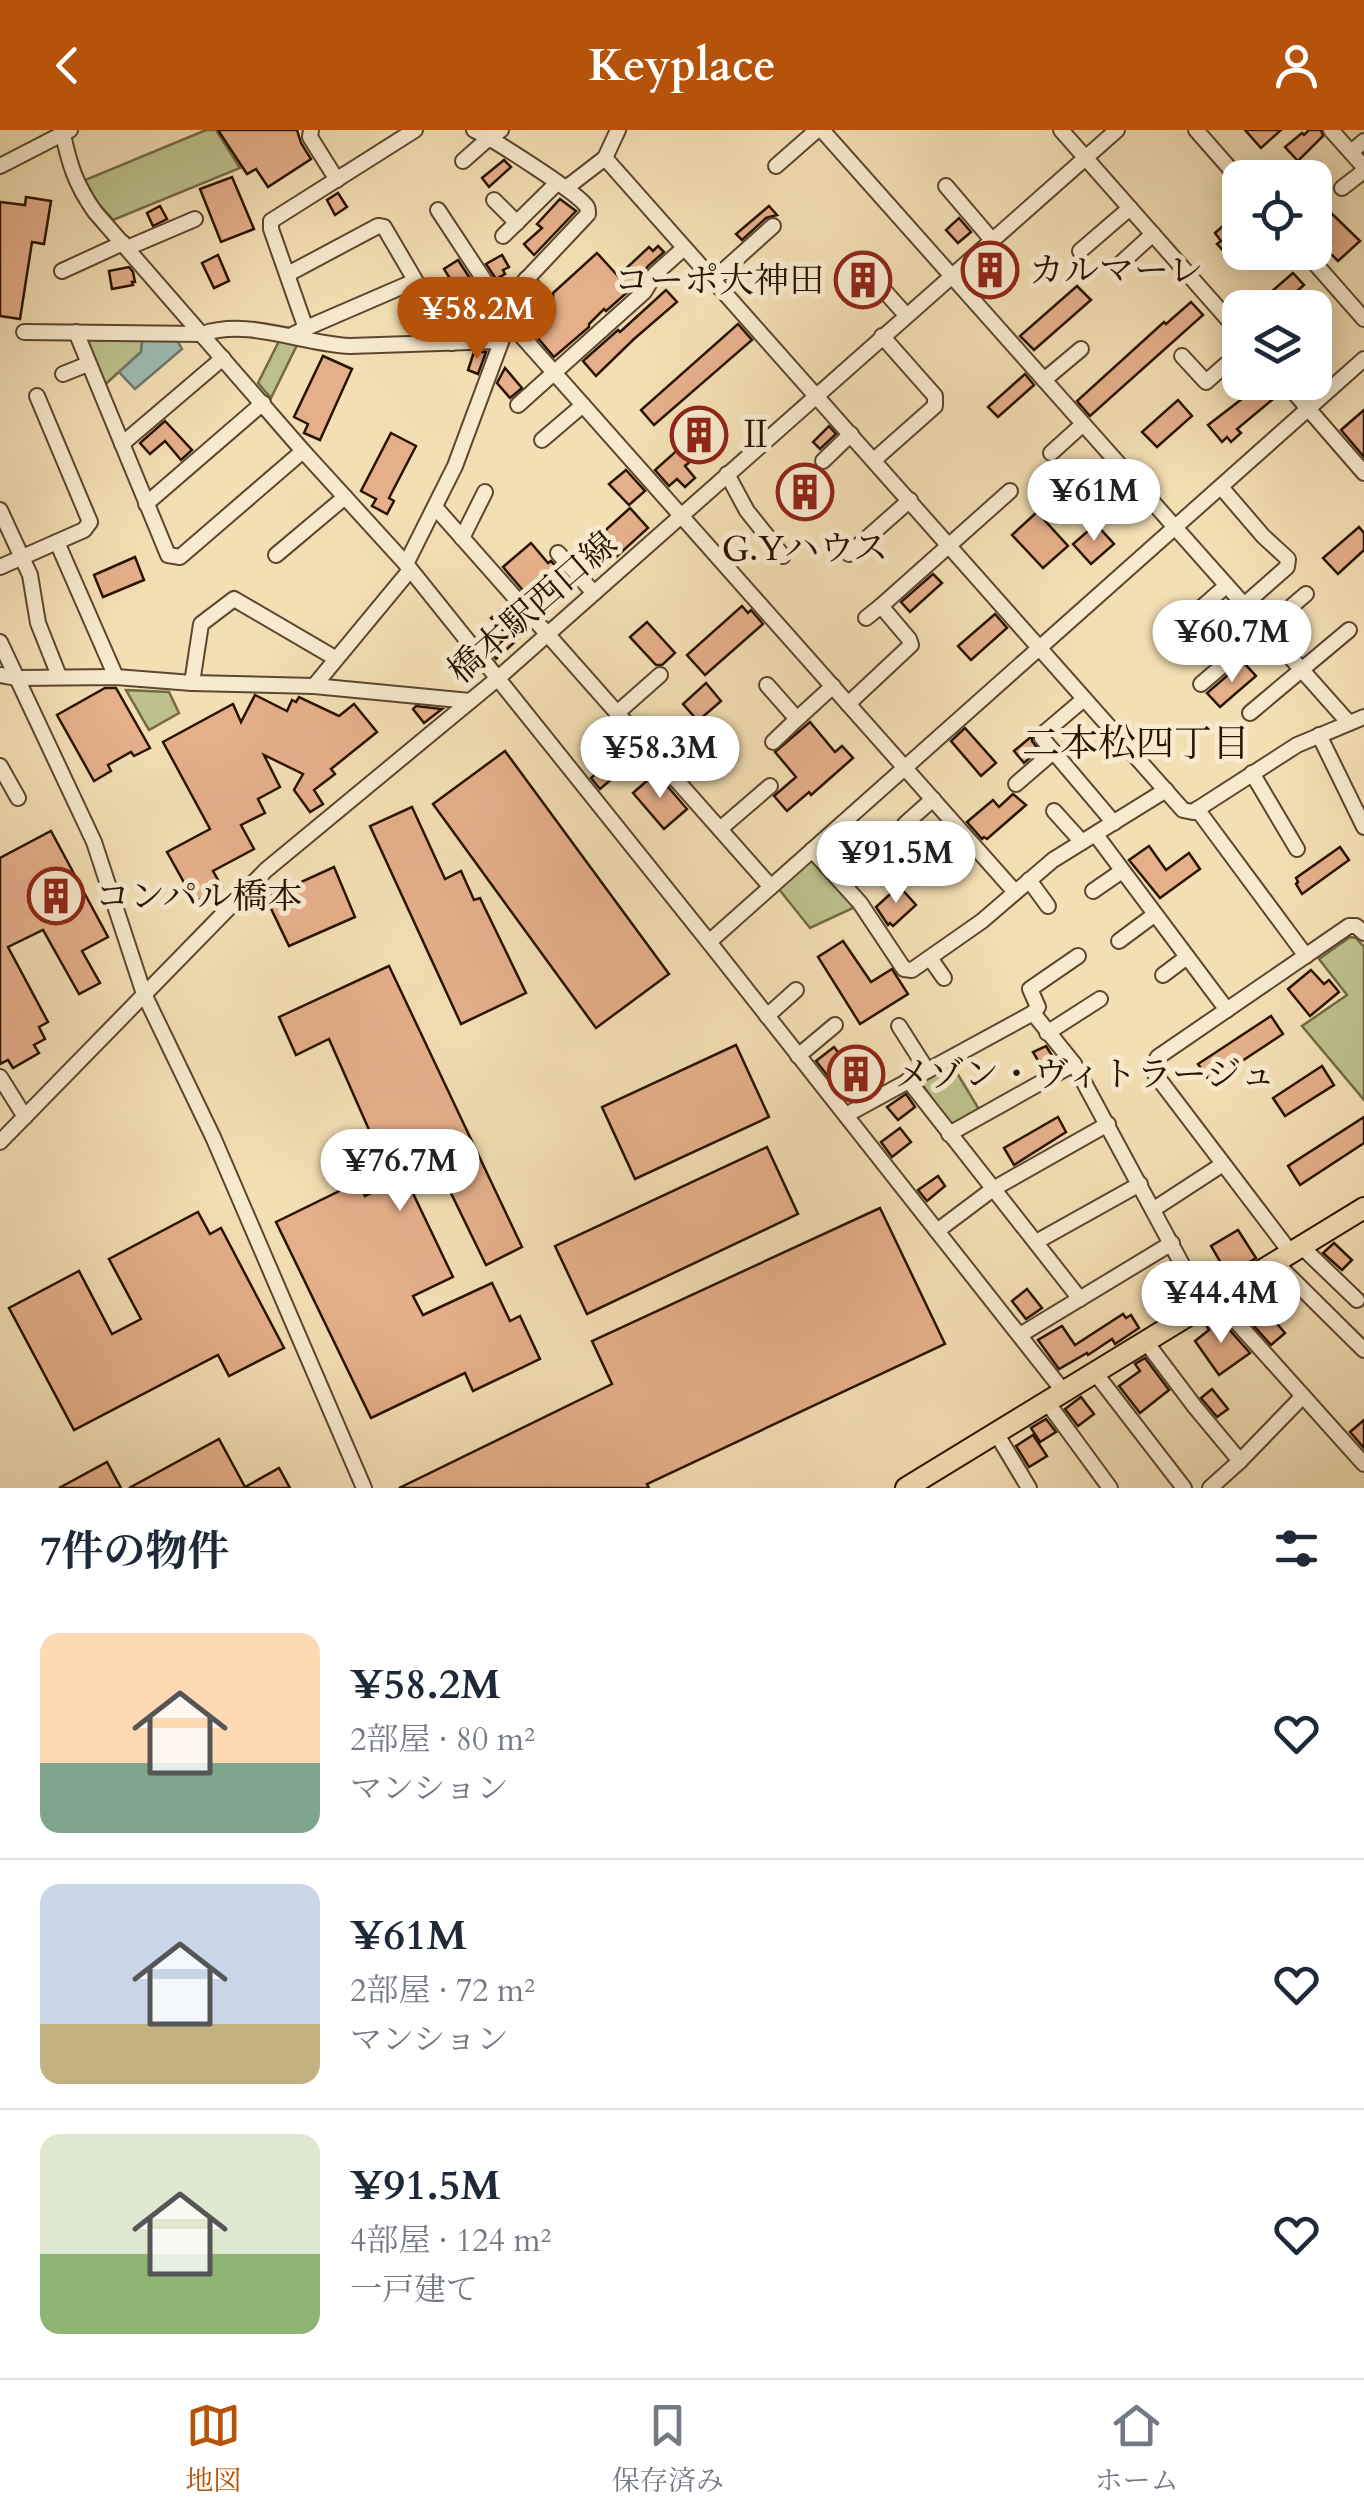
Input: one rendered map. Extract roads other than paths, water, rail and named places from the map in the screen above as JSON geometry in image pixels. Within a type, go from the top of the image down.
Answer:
[{"type":"highway","points":[[906,1488],[1364,1208]]},
{"type":"street","points":[[311,130],[310,137],[337,180]]},
{"type":"street","points":[[304,329],[270,229],[272,221],[415,130]]},
{"type":"street","points":[[314,686],[408,567],[471,427],[526,279],[588,214],[586,206],[495,134],[474,130]]},
{"type":"street","points":[[502,236],[561,185],[605,158],[618,130]]},
{"type":"street","points":[[776,166],[820,130],[1349,723]]},
{"type":"street","points":[[1061,130],[1222,313]]},
{"type":"street","name":"橋本駅西口線","points":[[0,1142],[266,870],[497,679],[1116,130]]},
{"type":"street","points":[[1196,130],[1222,160]]},
{"type":"street","points":[[1331,130],[1364,169],[1342,188]]},
{"type":"street","points":[[0,166],[65,131],[72,172],[96,212],[408,567],[846,1115],[1020,1335],[1110,1488]]},
{"type":"street","points":[[463,161],[495,134]]},
{"type":"street","points":[[1351,152],[1364,140]]},
{"type":"street","points":[[605,158],[1183,810],[1193,812],[1296,745],[1364,717]]},
{"type":"street","points":[[946,186],[992,240]]},
{"type":"street","points":[[494,200],[516,222]]},
{"type":"street","points":[[1080,251],[1130,208]]},
{"type":"street","points":[[438,210],[508,319],[1015,892]]},
{"type":"street","points":[[62,271],[195,219]]},
{"type":"street","points":[[288,274],[381,226],[386,228],[452,344]]},
{"type":"street","points":[[712,280],[773,226]]},
{"type":"street","points":[[1120,264],[1153,234]]},
{"type":"street","points":[[518,405],[644,292],[655,274],[684,248]]},
{"type":"street","points":[[1321,270],[1364,318]]},
{"type":"street","points":[[526,279],[543,298]]},
{"type":"street","points":[[289,336],[416,281]]},
{"type":"street","points":[[880,286],[906,315]]},
{"type":"street","points":[[24,332],[202,334],[232,330],[331,345],[500,341]]},
{"type":"street","points":[[76,332],[168,555],[180,556],[303,451]]},
{"type":"street","points":[[874,460],[937,402],[882,336]]},
{"type":"street","points":[[1044,380],[1080,349]]},
{"type":"street","points":[[1182,356],[1209,385]]},
{"type":"street","points":[[122,444],[223,358]]},
{"type":"street","points":[[708,942],[1364,359]]},
{"type":"street","points":[[63,374],[88,364]]},
{"type":"street","points":[[1192,393],[1209,385],[1222,371]]},
{"type":"street","points":[[0,567],[84,530],[90,522],[36,396]]},
{"type":"street","points":[[1301,400],[1364,473]]},
{"type":"street","points":[[146,504],[263,403]]},
{"type":"street","points":[[542,440],[583,405]]},
{"type":"street","points":[[1051,453],[1082,425]]},
{"type":"street","points":[[823,461],[851,434]]},
{"type":"street","points":[[727,474],[747,512],[783,556]]},
{"type":"street","points":[[1220,487],[1288,559],[1287,567],[1244,605]]},
{"type":"street","points":[[866,618],[1010,491]]},
{"type":"street","points":[[462,538],[486,492]]},
{"type":"street","points":[[284,552],[345,497]]},
{"type":"street","points":[[849,554],[910,500]]},
{"type":"street","points":[[436,506],[771,887]]},
{"type":"street","points":[[0,510],[30,575],[38,623],[59,676]]},
{"type":"street","points":[[57,542],[116,677]]},
{"type":"street","points":[[558,554],[594,593]]},
{"type":"street","points":[[1178,629],[1226,586]]},
{"type":"street","points":[[1200,684],[1306,594]]},
{"type":"street","points":[[192,682],[201,624],[234,600],[335,658]]},
{"type":"street","points":[[848,704],[911,645],[880,606]]},
{"type":"street","points":[[1250,714],[1349,630]]},
{"type":"street","points":[[0,642],[101,858],[144,994],[213,1137],[364,1488]]},
{"type":"street","points":[[617,713],[660,675]]},
{"type":"street","points":[[0,676],[314,686],[470,701]]},
{"type":"street","points":[[767,685],[797,719]]},
{"type":"street","points":[[773,742],[833,686]]},
{"type":"street","points":[[1084,699],[1042,734],[1052,752],[1114,823]]},
{"type":"street","points":[[1319,735],[1364,827]]},
{"type":"street","points":[[658,760],[682,738]]},
{"type":"street","points":[[676,780],[723,738]]},
{"type":"street","points":[[1016,784],[1052,752]]},
{"type":"street","points":[[0,766],[18,798]]},
{"type":"street","points":[[1252,773],[1297,849]]},
{"type":"street","points":[[720,829],[770,786]]},
{"type":"street","points":[[812,850],[860,903],[904,969],[912,970],[982,921],[1053,860],[1166,790]]},
{"type":"street","points":[[905,824],[932,799]]},
{"type":"street","points":[[1197,809],[1306,956]]},
{"type":"street","points":[[1054,811],[1122,871],[1227,1010]]},
{"type":"street","points":[[922,872],[964,835]]},
{"type":"street","points":[[1093,891],[1122,871]]},
{"type":"street","points":[[1029,880],[1048,906]]},
{"type":"street","points":[[1119,941],[1154,915]]},
{"type":"street","points":[[1364,933],[1356,926],[1348,926],[1158,1056],[1153,1068],[1364,1350]]},
{"type":"street","points":[[846,1115],[1033,1013],[1038,1003],[1030,988],[1078,956]]},
{"type":"street","points":[[1163,975],[1187,957]]},
{"type":"street","points":[[930,958],[944,978]]},
{"type":"street","points":[[767,1016],[796,990]]},
{"type":"street","points":[[1048,1033],[1100,999]]},
{"type":"street","points":[[1033,1013],[1074,1064],[1172,1243],[1211,1303],[1364,1464]]},
{"type":"street","points":[[798,1056],[835,1026]]},
{"type":"street","points":[[899,1026],[926,1070]]},
{"type":"street","points":[[949,1134],[1074,1064]]},
{"type":"street","points":[[0,1078],[24,1117]]},
{"type":"street","points":[[908,1080],[1080,1299]]},
{"type":"street","points":[[937,1231],[993,1188],[1108,1124]]},
{"type":"street","points":[[1154,1210],[1223,1164]]},
{"type":"street","points":[[1036,1242],[1140,1184]]},
{"type":"street","points":[[1020,1335],[1172,1243]]},
{"type":"street","points":[[1290,1254],[1357,1300]]},
{"type":"street","points":[[1146,1342],[1240,1461]]},
{"type":"street","points":[[1096,1374],[1184,1488]]},
{"type":"street","points":[[1210,1488],[1303,1396]]},
{"type":"street","points":[[996,1433],[1029,1488]]},
{"type":"water","points":[[143,333],[173,333],[182,349],[135,389],[119,372],[141,352]]},
{"type":"place","name":"カルマーレ","points":[[990,270]]},
{"type":"place","name":"コーポ大神田","points":[[863,280]]},
{"type":"place","name":"Ⅱ","points":[[699,435]]},
{"type":"place","name":"G.Yハウス","points":[[805,492]]},
{"type":"place","name":"コンパル橋本","points":[[56,896]]},
{"type":"place","name":"メゾン・ヴィトラージュ","points":[[856,1074]]},
{"type":"district","name":"二本松四丁目","points":[[1136,743]]}]
